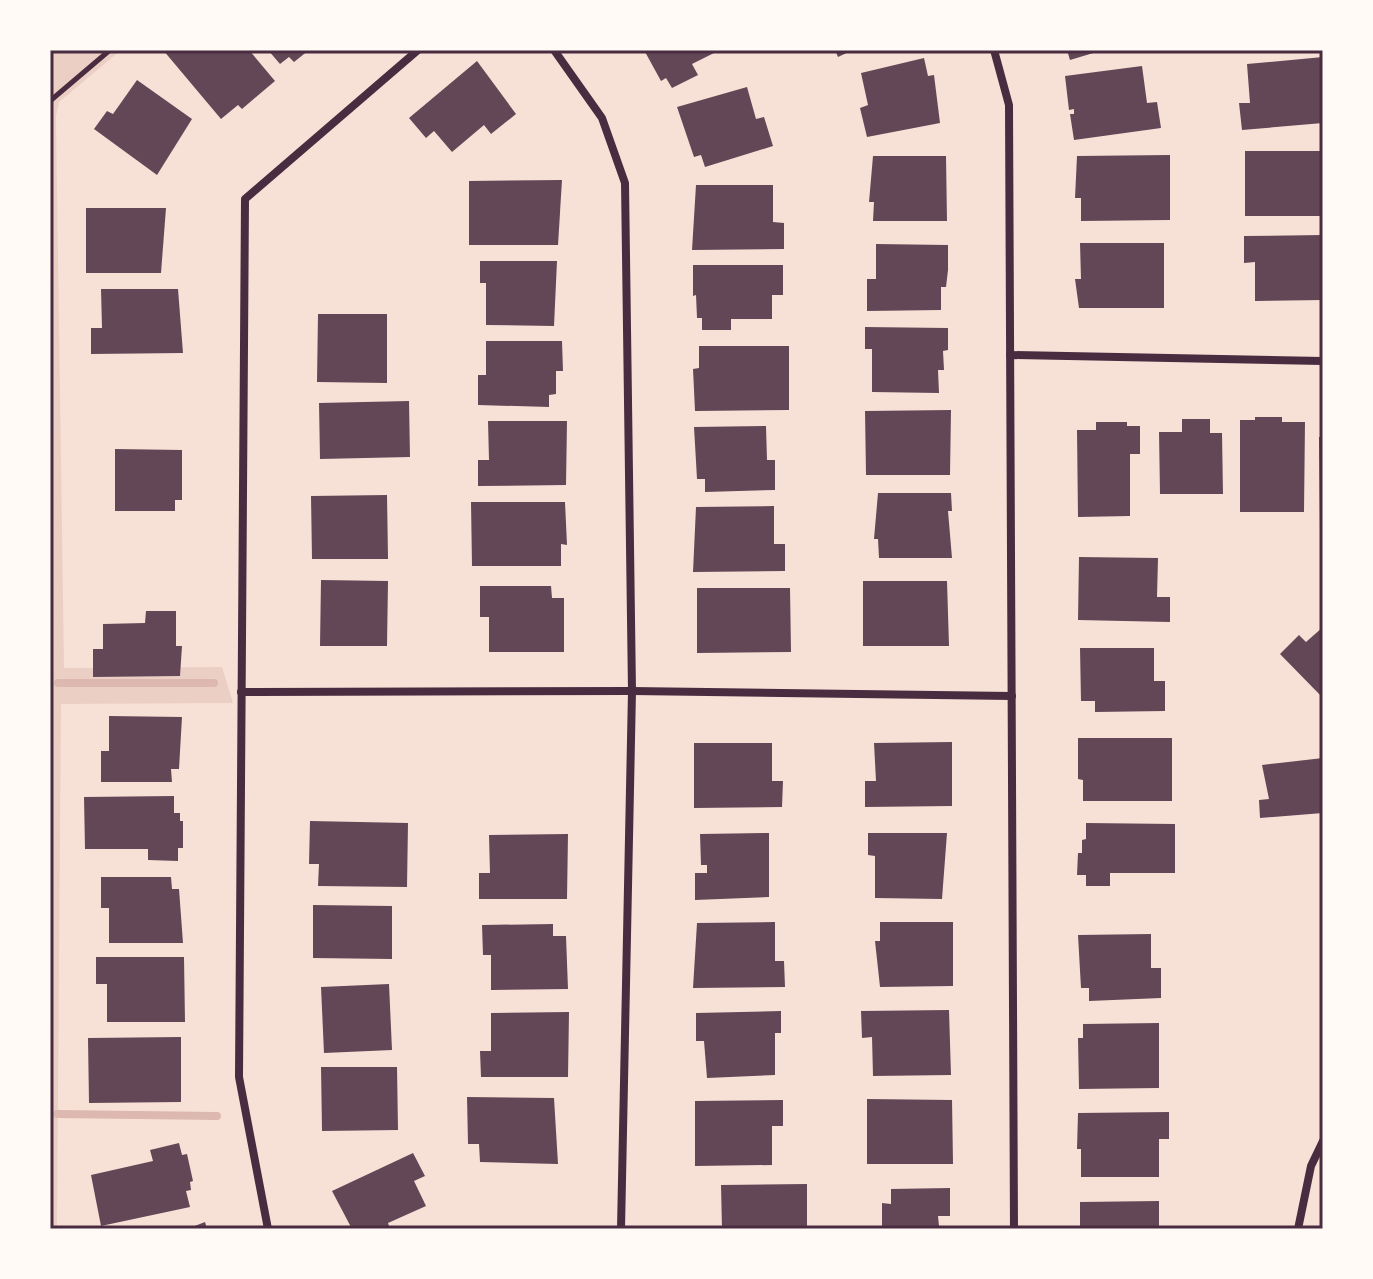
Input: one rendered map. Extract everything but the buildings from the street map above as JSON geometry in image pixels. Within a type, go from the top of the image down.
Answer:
[{"type":"street","points":[[268,1229],[239,1077],[245,199],[418,50]]},
{"type":"street","points":[[554,50],[602,118],[625,183],[632,691],[621,1229]]},
{"type":"street","points":[[994,50],[1009,105],[1014,1229]]},
{"type":"street","points":[[1010,355],[1323,361]]},
{"type":"street","points":[[241,692],[632,691],[1012,696]]},
{"type":"street","points":[[1298,1229],[1311,1166],[1323,1141]]},
{"type":"path","points":[[50,101],[110,50]]},
{"type":"shaded area","points":[[50,50],[121,50],[59,102],[56,116],[64,668],[222,667],[233,703],[61,704],[57,1229],[50,1229]]},
{"type":"waterway","points":[[58,683],[214,683]]},
{"type":"waterway","points":[[57,1114],[217,1116]]}]
